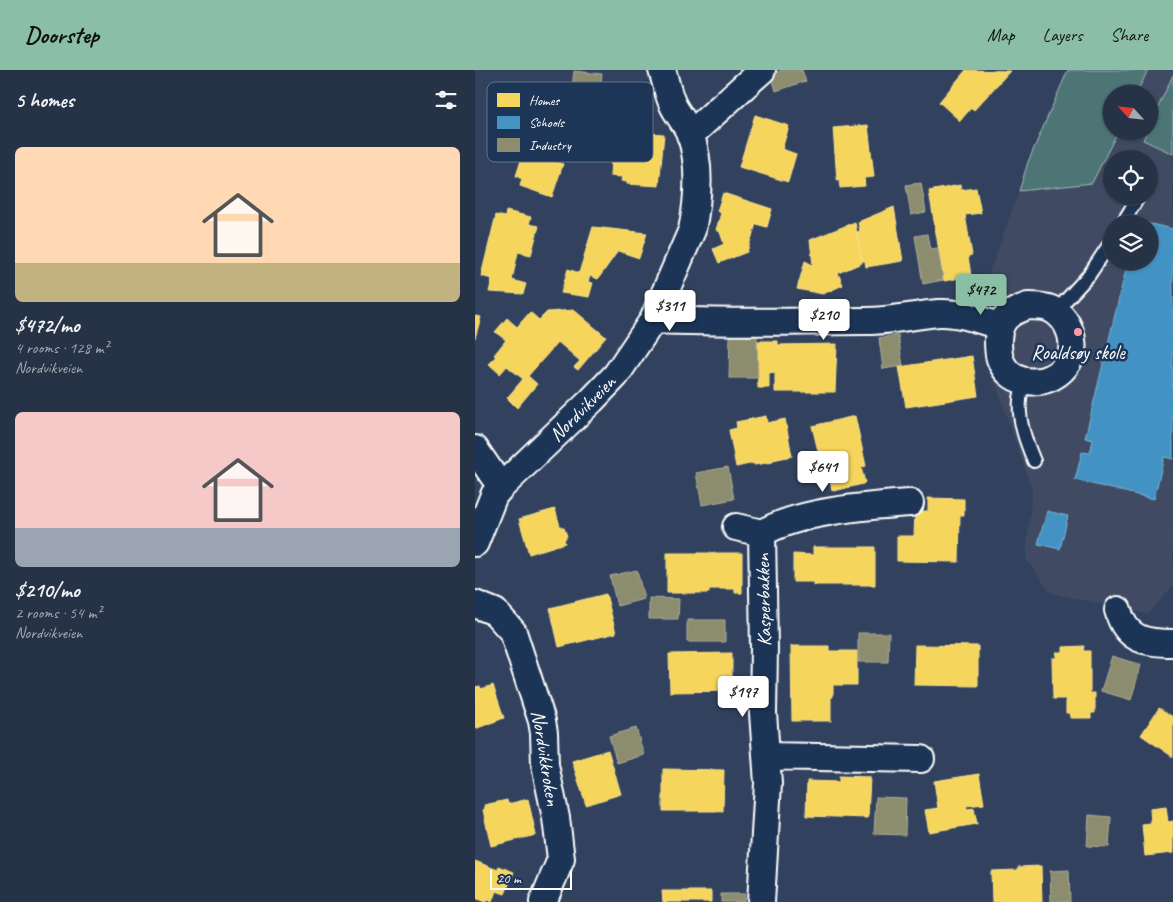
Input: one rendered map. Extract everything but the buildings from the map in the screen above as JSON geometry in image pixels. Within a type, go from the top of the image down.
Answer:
[{"type":"street","name":"Nordvikveien","points":[[475,543],[494,495],[616,375],[653,320],[692,230],[695,218],[697,168],[690,135],[673,105],[662,70]]},
{"type":"street","points":[[690,135],[761,70]]},
{"type":"street","points":[[1028,306],[1050,308],[1055,312],[1068,327],[1072,338],[1072,350],[1068,362],[1061,371],[1051,378],[1040,382],[1025,381],[1017,378],[1007,371],[1000,360],[998,349],[999,326],[1017,310],[1028,306]]},
{"type":"street","points":[[653,320],[700,322],[868,321],[940,313],[957,314],[999,326]]},
{"type":"street","points":[[475,449],[501,487]]},
{"type":"street","name":"Kasperbakken","points":[[736,528],[762,533],[792,519],[879,505],[910,504]]},
{"type":"street","name":"Kasperbakken","points":[[761,902],[767,801],[763,713],[762,533]]},
{"type":"street","name":"Nordvikkroken","points":[[475,604],[495,612],[513,632],[542,721],[545,765],[556,818],[561,859],[543,902]]},
{"type":"street","points":[[1118,610],[1121,620],[1132,635],[1147,641],[1173,643]]},
{"type":"street","points":[[766,756],[921,759]]},
{"type":"lane","points":[[1055,312],[1089,275],[1103,254]]},
{"type":"lane","points":[[1025,381],[1020,399],[1020,415],[1034,461]]},
{"type":"shaded area","name":"Roaldsøy skole","points":[[1148,70],[1173,70],[1173,586],[1147,614],[1051,593],[1026,559],[1032,489],[987,359],[978,305],[1019,191],[1092,183],[1103,161],[1103,205],[1158,205],[1158,150],[1108,150],[1114,140],[1158,140],[1158,85],[1140,85]]},
{"type":"green space","points":[[1068,70],[1148,70],[1140,85],[1103,85],[1103,140],[1114,140],[1108,150],[1103,150],[1103,161],[1092,183],[1019,191],[1028,162]]},
{"type":"green space","points":[[1173,75],[1173,154],[1143,140],[1158,140],[1158,108]]},
{"type":"place","name":"Roaldsøy skole","points":[[1078,332]]}]
